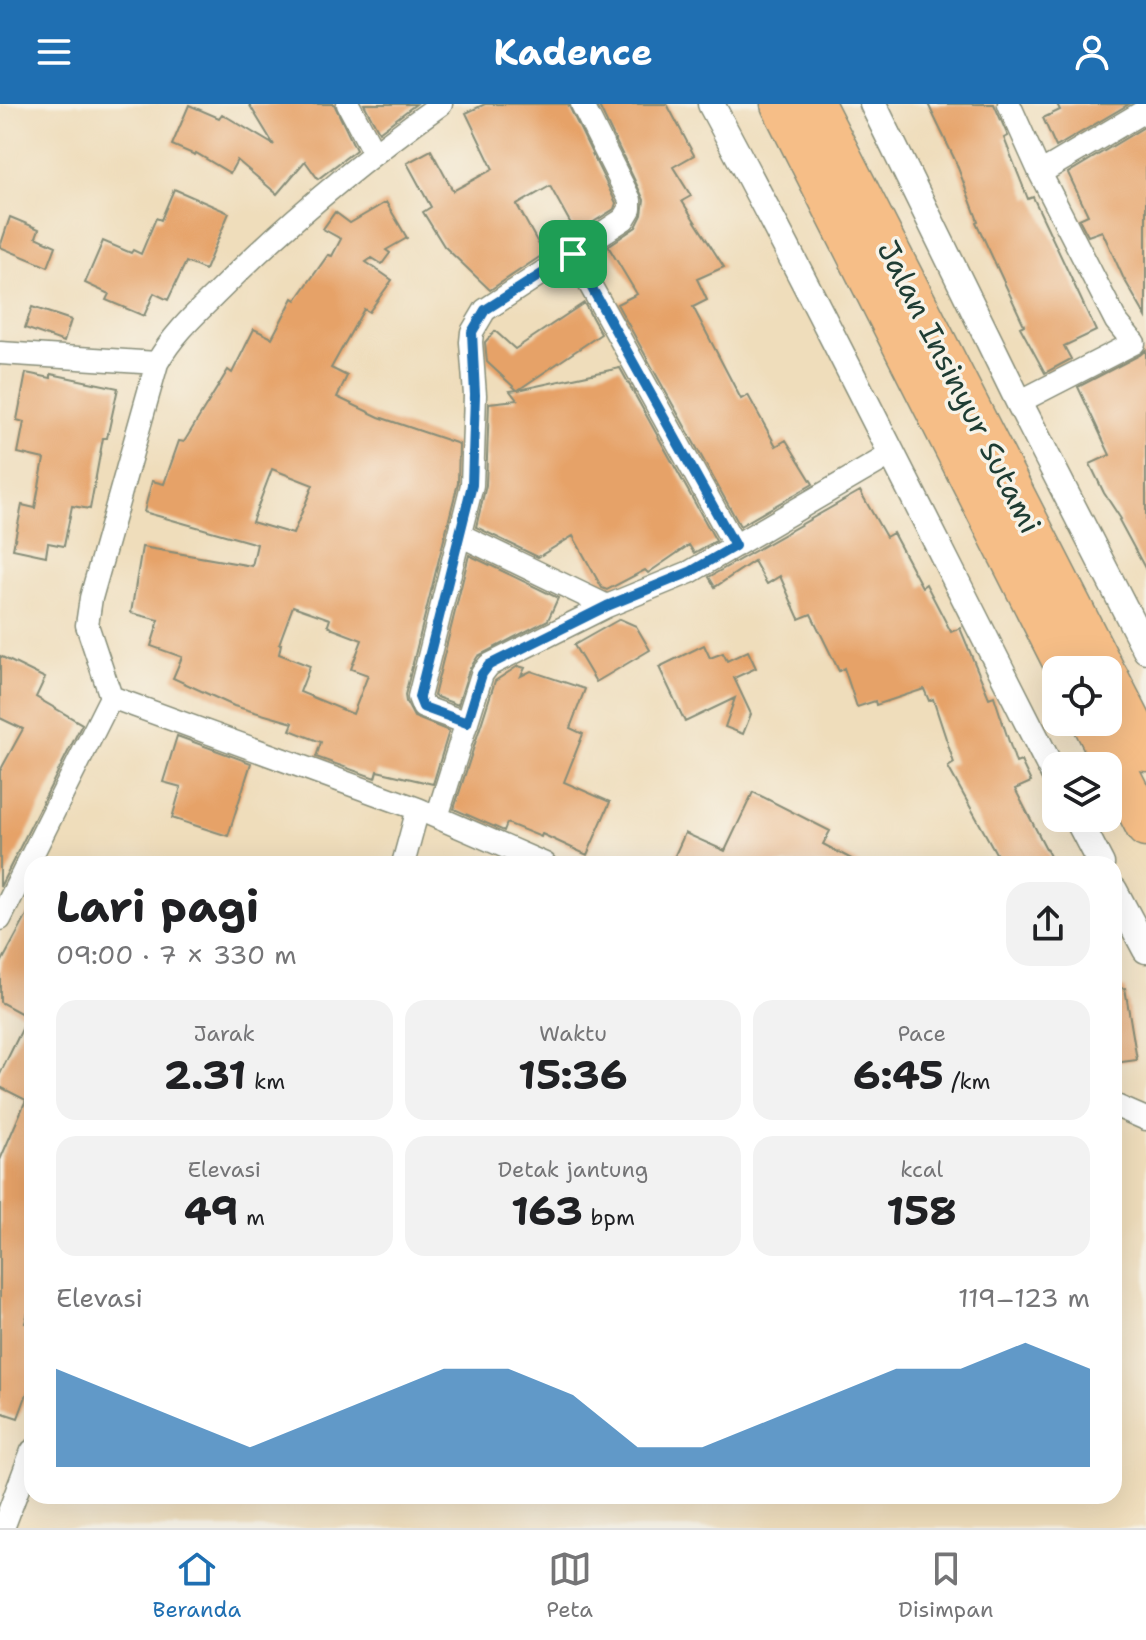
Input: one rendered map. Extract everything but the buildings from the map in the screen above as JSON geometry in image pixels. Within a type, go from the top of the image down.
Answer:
[{"type":"highway","name":"Jalan Insinyur Sutami","points":[[781,104],[1060,656]]},
{"type":"highway","name":"Jalan Insinyur Sutami","points":[[814,104],[1097,656]]},
{"type":"highway","points":[[1122,704],[1146,751]]},
{"type":"highway","points":[[1100,736],[1146,827]]},
{"type":"street","points":[[348,104],[374,153]]},
{"type":"street","points":[[34,856],[111,697],[87,625],[91,598],[157,363],[170,339],[267,243],[374,153],[441,104]]},
{"type":"street","points":[[467,723],[423,707],[419,697],[472,485],[475,395],[472,332],[485,310],[624,219],[630,209],[630,200],[582,104]]},
{"type":"street","points":[[711,104],[786,245],[1043,752]]},
{"type":"street","points":[[873,104],[1019,402],[1146,650]]},
{"type":"street","points":[[1009,104],[1040,173],[1116,321],[1140,340],[1019,402]]},
{"type":"street","points":[[1040,173],[1146,110]]},
{"type":"street","points":[[573,254],[735,546]]},
{"type":"street","points":[[0,353],[157,363]]},
{"type":"street","points":[[407,856],[467,723],[482,674],[489,665],[607,606],[690,572],[890,455]]},
{"type":"street","points":[[460,535],[607,606]]},
{"type":"street","points":[[111,697],[428,813],[527,856]]},
{"type":"street","points":[[1084,832],[1097,856]]},
{"type":"street","points":[[0,919],[24,876]]},
{"type":"street","points":[[1122,905],[1146,950]]},
{"type":"street","points":[[1122,1108],[1146,1119]]},
{"type":"street","points":[[3,1528],[24,1472]]},
{"type":"route","points":[[573,254],[735,546],[690,572],[607,606],[489,665],[482,674],[467,723],[423,707],[419,697],[472,485],[475,395],[472,332],[485,310],[573,254]]}]
